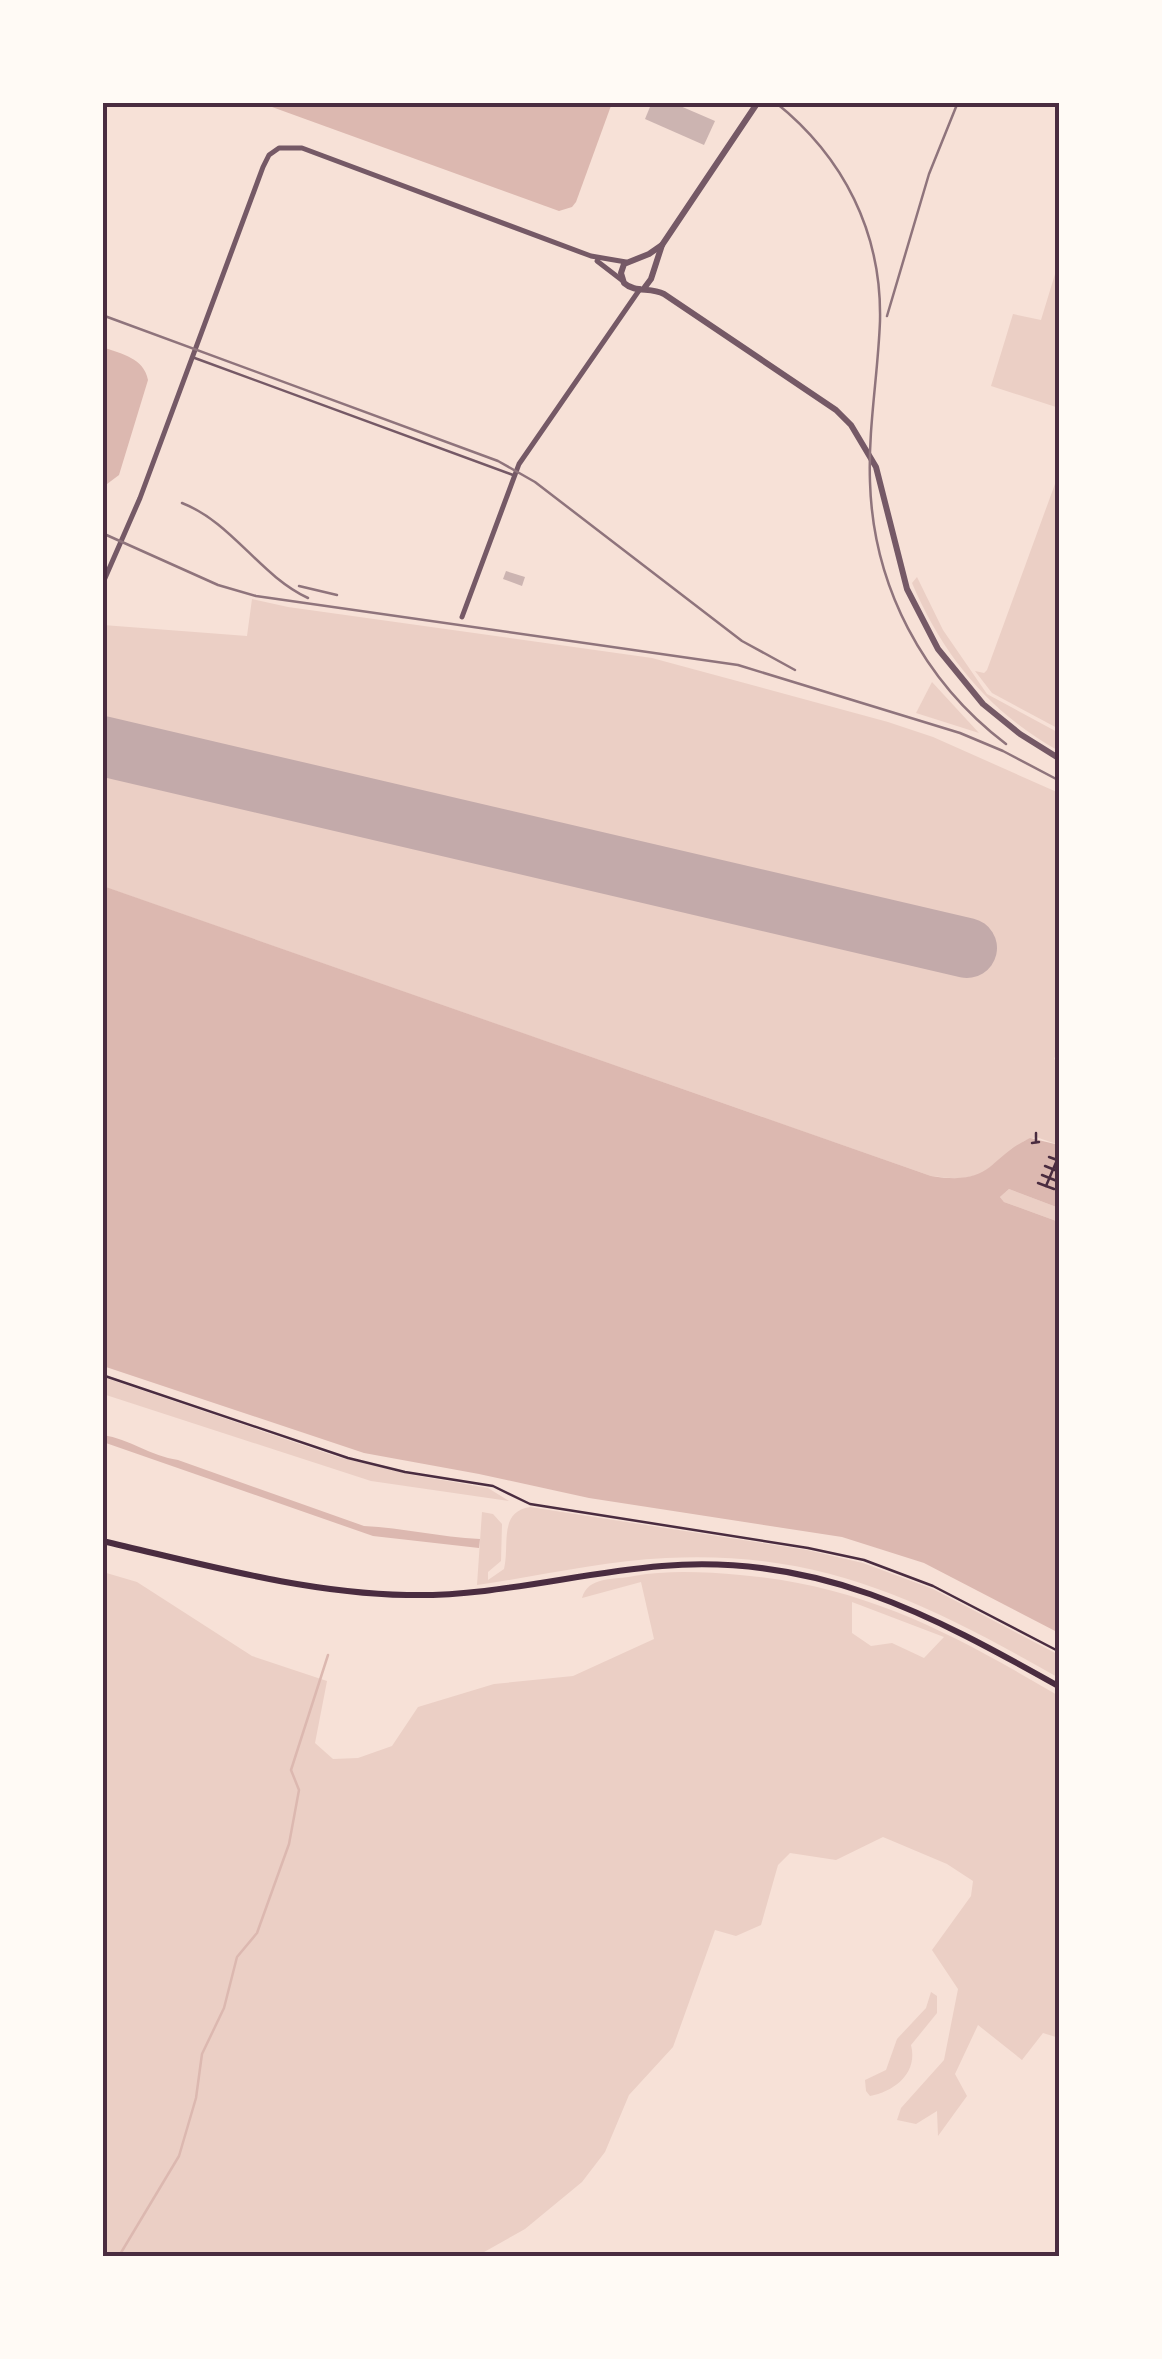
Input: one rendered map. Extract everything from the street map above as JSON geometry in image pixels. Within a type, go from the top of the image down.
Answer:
[{"type":"main road","points":[[102,1541],[286,1582],[388,1594],[485,1592],[665,1566],[724,1566],[782,1572],[849,1586],[908,1607],[1060,1688]]},
{"type":"street","points":[[462,617],[514,476],[629,300],[642,288],[662,245],[757,103]]},
{"type":"street","points":[[102,586],[140,498],[263,167],[278,148],[302,148],[591,256],[626,262],[640,259],[662,245]]},
{"type":"street","points":[[591,256],[624,284],[664,294],[846,418],[876,466],[907,589],[938,649],[983,704],[1020,734],[1060,758]]},
{"type":"street","points":[[640,259],[648,263],[664,294]]},
{"type":"street","points":[[626,262],[620,273],[629,300]]},
{"type":"lane","points":[[192,357],[514,476]]},
{"type":"path","points":[[1036,1134],[1036,1142]]},
{"type":"path","points":[[1046,1186],[1060,1152],[1052,1148]]},
{"type":"path","points":[[1048,1157],[1058,1161]]},
{"type":"path","points":[[1046,1166],[1060,1172]]},
{"type":"path","points":[[1042,1175],[1058,1181]]},
{"type":"path","points":[[1038,1183],[1054,1189]]},
{"type":"path","points":[[102,1375],[334,1454],[405,1472],[493,1486],[530,1504],[864,1560],[933,1586],[1060,1652]]},
{"type":"shaded area","points":[[261,103],[612,103],[576,202],[559,211]]},
{"type":"shaded area","points":[[1059,261],[1059,408],[991,386],[1013,314],[1041,320]]},
{"type":"shaded area","points":[[102,347],[137,362],[148,380],[119,475],[103,487]]},
{"type":"shaded area","points":[[1059,473],[1060,729],[992,693],[975,671],[987,670]]},
{"type":"shaded area","points":[[917,577],[943,630],[987,694],[1059,733],[1059,751],[1011,719],[971,680],[924,610],[912,583]]},
{"type":"shaded area","points":[[252,599],[652,658],[888,722],[933,737],[1059,793],[1060,1045],[1054,1059],[1059,1062],[1059,1145],[1036,1137],[1024,1141],[981,1174],[960,1179],[931,1176],[102,886],[103,625],[247,636]]},
{"type":"shaded area","points":[[932,682],[979,733],[916,713]]},
{"type":"shaded area","points":[[103,886],[931,1176],[978,1174],[1030,1138],[1059,1145],[1059,1208],[1009,1189],[1000,1197],[1004,1202],[1059,1222],[1059,1633],[924,1563],[842,1537],[589,1498],[364,1453],[103,1366]]},
{"type":"shaded area","points":[[1009,1189],[1059,1208],[1059,1222],[1004,1202],[1000,1197]]},
{"type":"shaded area","points":[[103,1377],[338,1457],[488,1488],[509,1501],[371,1481],[103,1394]]},
{"type":"shaded area","points":[[103,1435],[364,1526],[480,1539],[479,1548],[373,1536],[103,1442]]},
{"type":"shaded area","points":[[530,1507],[807,1550],[863,1563],[933,1589],[1059,1655],[1059,1678],[918,1605],[825,1573],[775,1563],[666,1558],[595,1565],[477,1585],[482,1512],[493,1514],[502,1524],[501,1561],[488,1572],[488,1580],[504,1569],[507,1531],[513,1515]]},
{"type":"shaded area","points":[[103,1572],[137,1582],[252,1656],[327,1681],[315,1743],[333,1759],[358,1758],[392,1746],[418,1707],[494,1684],[573,1676],[654,1639],[641,1582],[582,1598],[596,1582],[660,1573],[713,1573],[786,1581],[868,1602],[945,1633],[1059,1696],[1059,2038],[1043,2033],[1022,2060],[978,2025],[955,2074],[967,2096],[938,2136],[937,2111],[916,2124],[897,2120],[901,2108],[944,2060],[958,1989],[932,1950],[971,1896],[973,1881],[947,1864],[883,1837],[836,1860],[790,1853],[778,1865],[761,1925],[736,1936],[715,1930],[673,2047],[629,2095],[605,2152],[582,2182],[525,2229],[477,2256],[103,2256]],"holes":[[[852,1602],[944,1637],[924,1658],[892,1643],[871,1646],[852,1633]]]},
{"type":"shaded area","points":[[931,1992],[937,1996],[937,2013],[911,2045],[908,2072],[896,2085],[870,2096],[865,2080],[886,2070],[897,2039],[926,2008]]},
{"type":"building","points":[[652,102],[671,102],[715,121],[704,145],[645,119]]},
{"type":"building","points":[[506,571],[525,577],[522,586],[503,579]]},
{"type":"waterway","points":[[119,2256],[179,2156],[196,2098],[202,2054],[224,2008],[237,1957],[257,1933],[289,1844],[299,1790],[291,1770],[328,1655]]},
{"type":"runway","points":[[102,746],[967,948]]},
{"type":"railway","points":[[775,102],[821,147],[839,172],[866,228],[874,257],[880,321],[870,482],[873,521],[892,594],[927,661],[976,719],[1006,744]]},
{"type":"railway","points":[[887,316],[929,174],[958,102]]},
{"type":"railway","points":[[102,315],[498,461],[535,482],[742,641],[795,670]]},
{"type":"railway","points":[[182,503],[216,523],[275,576],[308,598]]},
{"type":"railway","points":[[102,533],[218,585],[256,596],[738,665],[960,733],[1060,781]]},
{"type":"railway","points":[[299,586],[337,595]]}]
